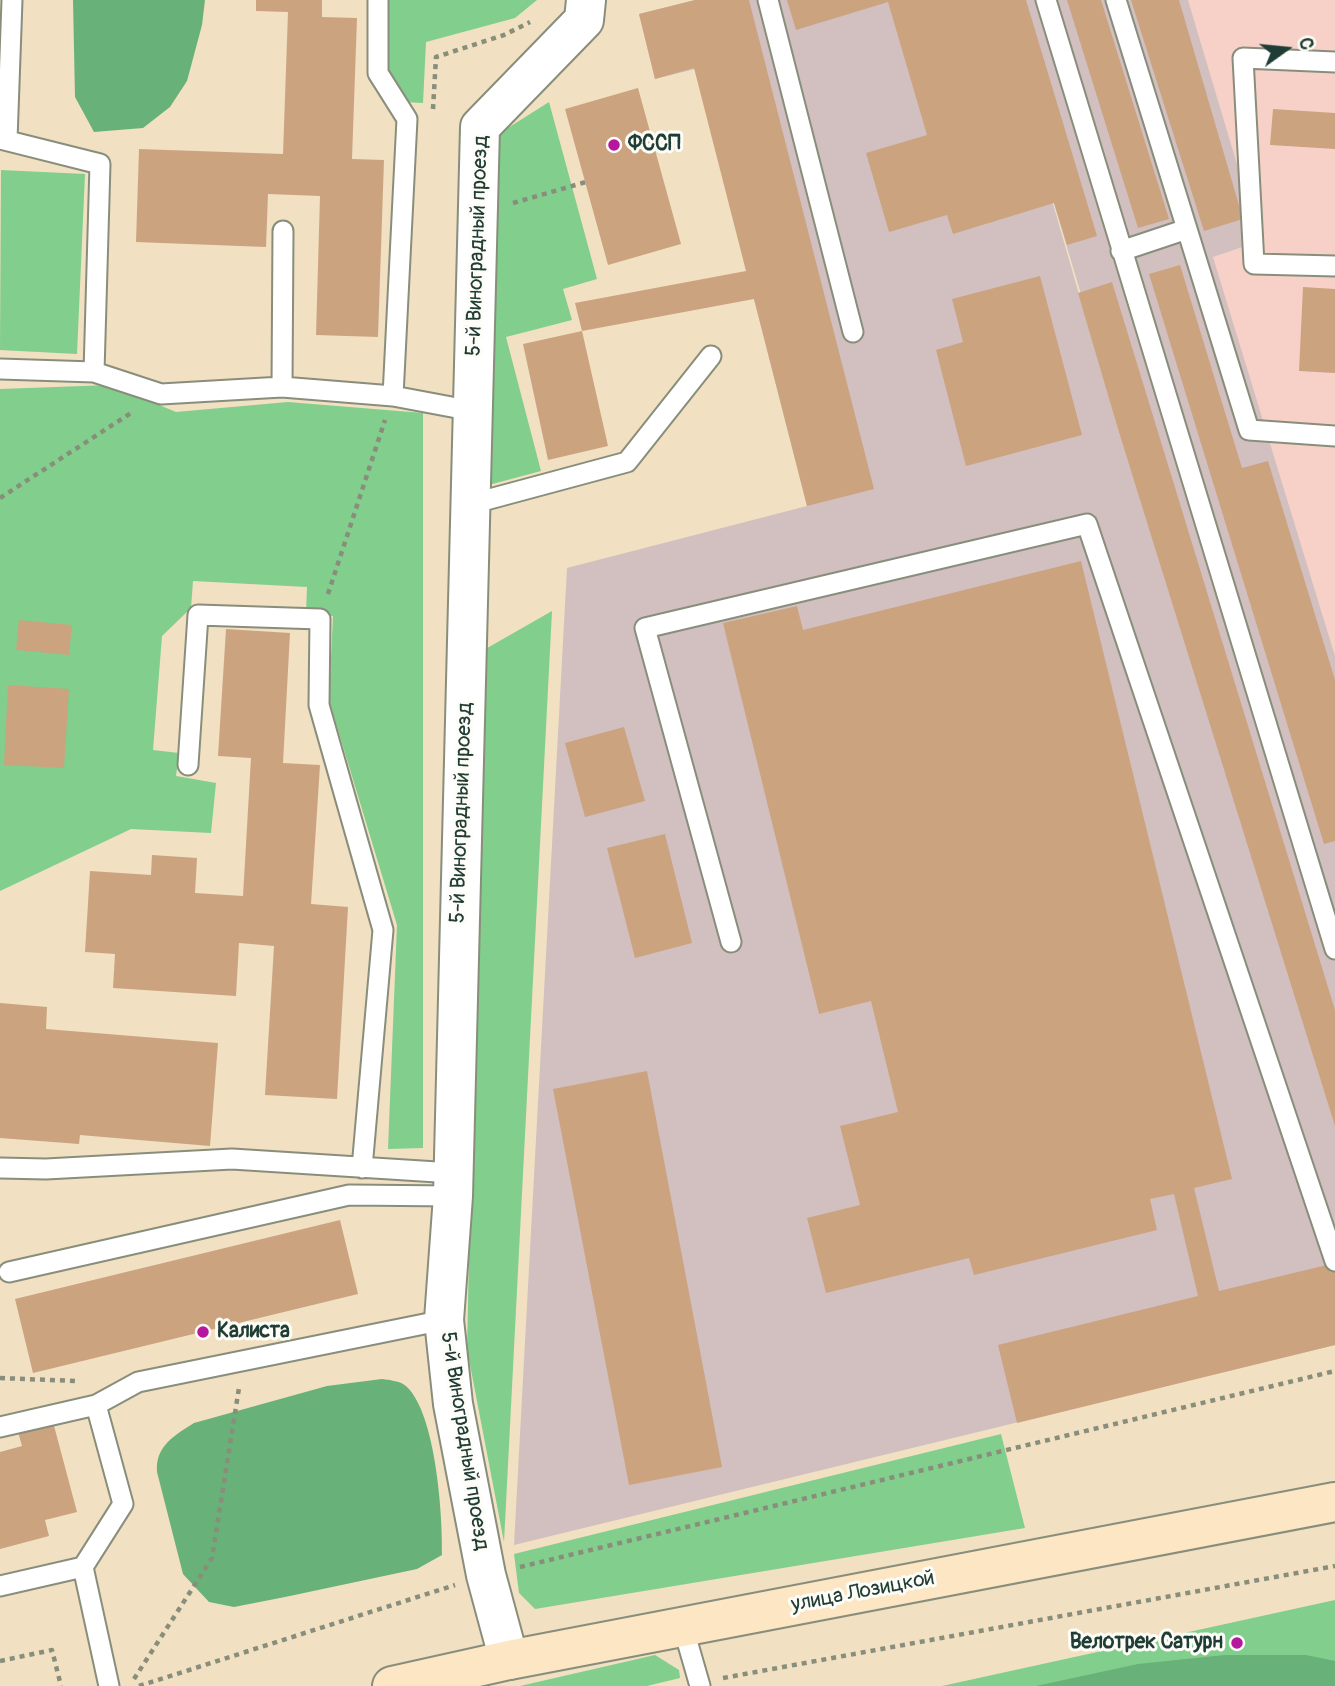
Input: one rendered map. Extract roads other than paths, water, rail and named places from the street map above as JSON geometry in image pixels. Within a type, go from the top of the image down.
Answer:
[{"type":"main road","name":"улица Лозицкой","points":[[392,1686],[509,1660],[1335,1502]]},
{"type":"street","name":"5-й Виноградный проезд","points":[[509,1660],[486,1575],[453,1404],[444,1320],[453,1184],[480,127],[584,20],[586,0]]},
{"type":"lane","points":[[12,0],[4,140],[100,164],[94,372]]},
{"type":"lane","points":[[378,0],[378,73],[407,119],[393,396]]},
{"type":"lane","points":[[768,0],[853,332]]},
{"type":"lane","points":[[1046,0],[1335,949]]},
{"type":"lane","points":[[1116,0],[1249,430],[1335,436]]},
{"type":"lane","points":[[1335,62],[1243,58],[1254,264],[1335,266]]},
{"type":"lane","points":[[1122,251],[1188,229]]},
{"type":"lane","points":[[282,387],[283,231]]},
{"type":"lane","points":[[471,503],[627,462],[711,356]]},
{"type":"lane","points":[[0,369],[94,372],[161,394],[282,387],[393,396],[473,411]]},
{"type":"lane","points":[[731,942],[645,628],[1087,524],[1335,1261]]},
{"type":"lane","points":[[188,765],[198,615],[320,619],[319,705],[383,930],[362,1168]]},
{"type":"lane","points":[[0,1168],[46,1169],[232,1159],[362,1168],[453,1184]]},
{"type":"lane","points":[[9,1272],[349,1195],[453,1184]]},
{"type":"lane","points":[[0,1427],[96,1405],[138,1382],[444,1320]]},
{"type":"lane","points":[[0,1586],[83,1567],[123,1504],[96,1405]]},
{"type":"lane","points":[[83,1567],[109,1686]]},
{"type":"lane","points":[[683,1627],[699,1684]]},
{"type":"place","name":"ФССП","points":[[614,145]]},
{"type":"place","name":"Калиста","points":[[203,1332]]},
{"type":"place","name":"Велотрек Сатурн","points":[[1237,1643]]}]
